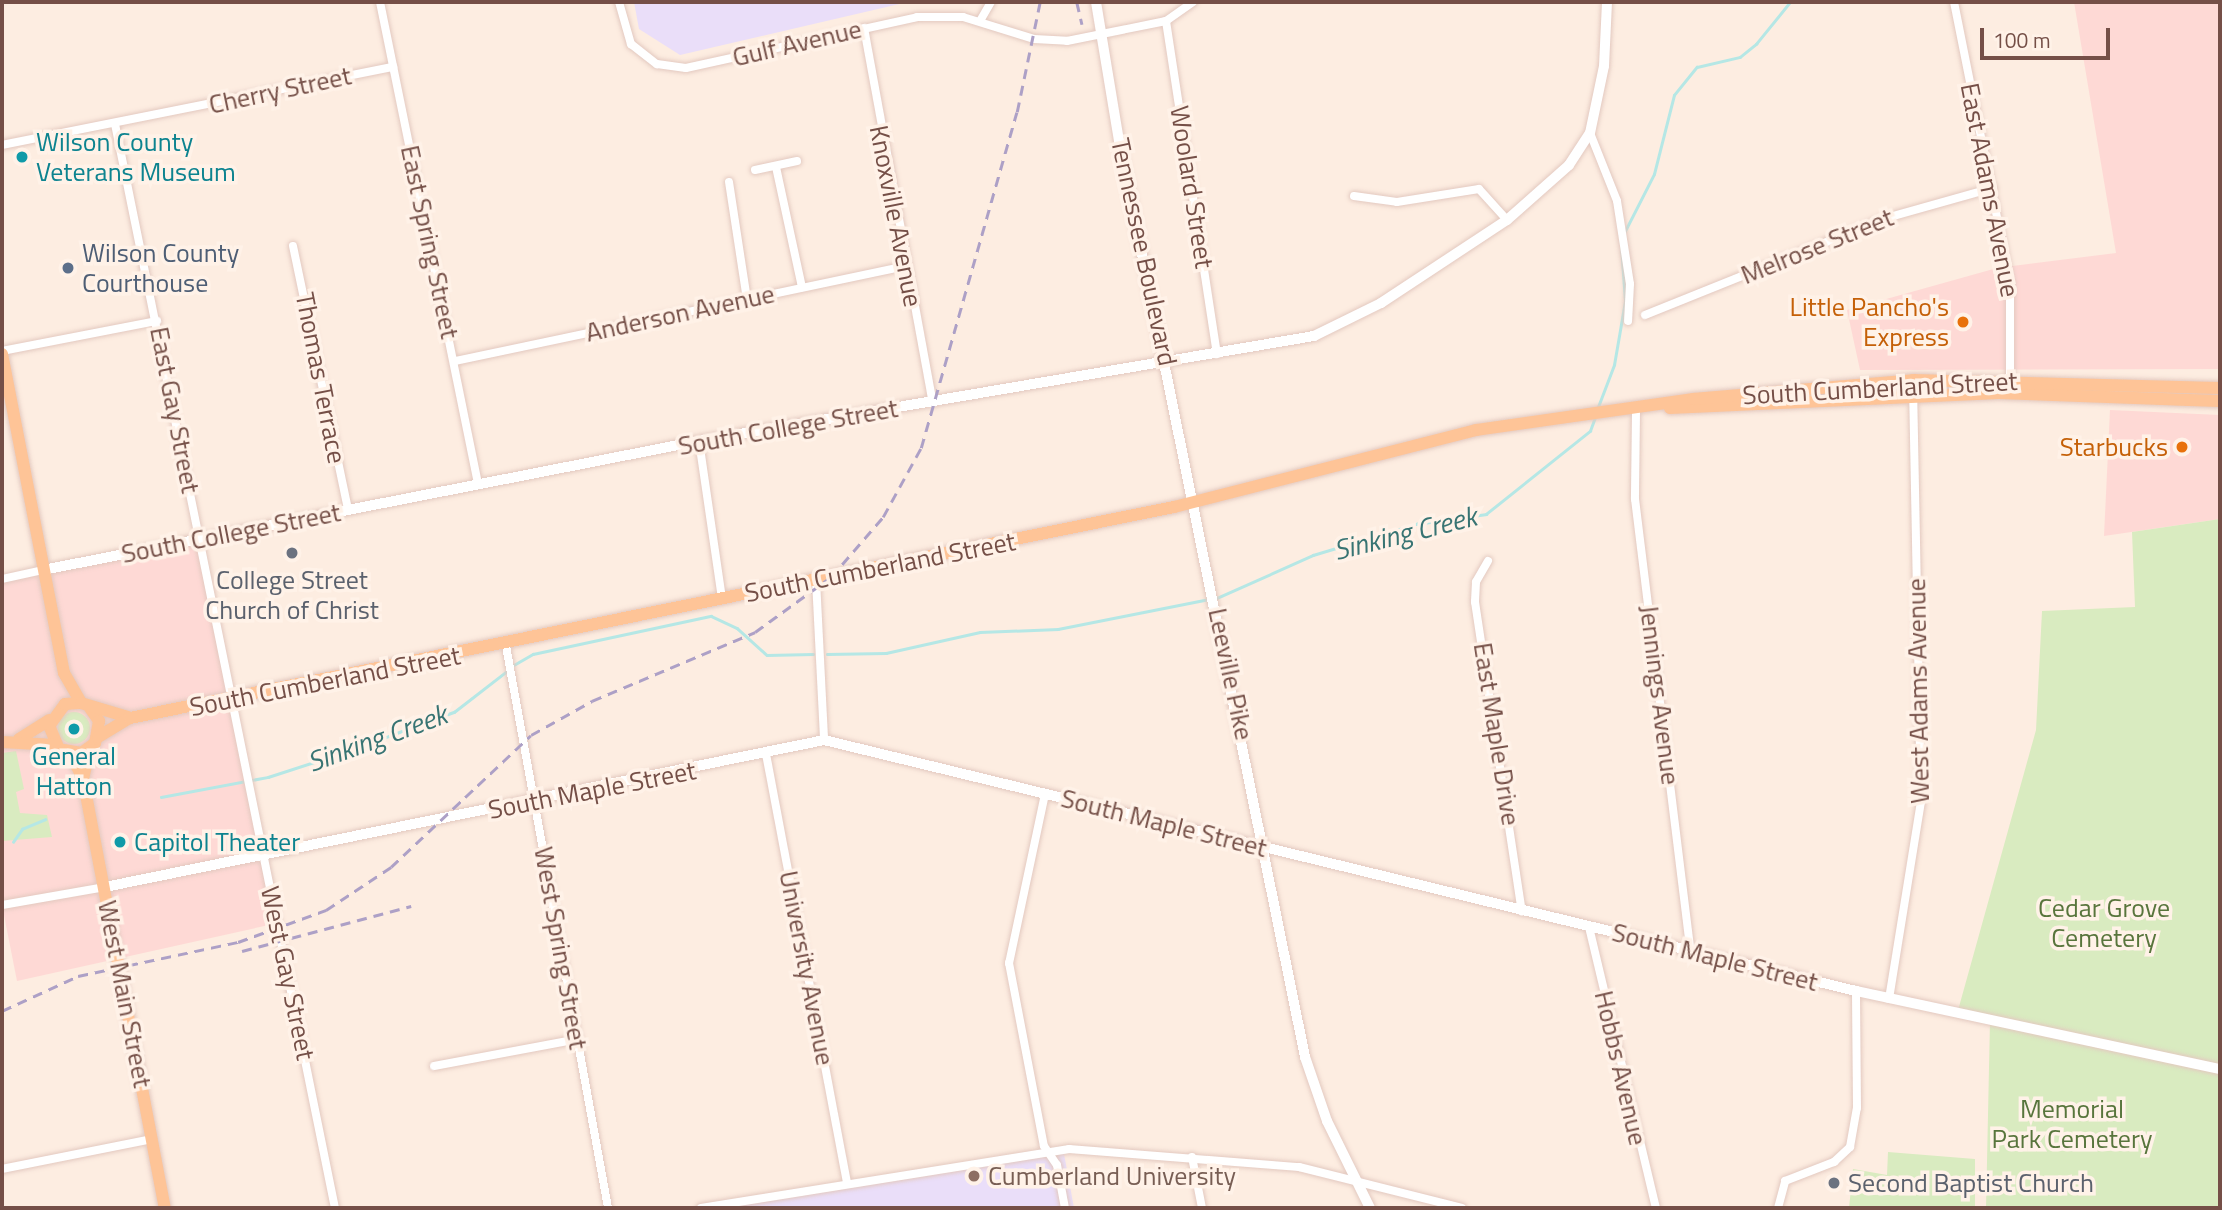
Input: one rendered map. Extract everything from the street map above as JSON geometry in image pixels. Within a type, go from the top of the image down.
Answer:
[{"type":"main road","points":[[1590,133],[1604,66],[1607,2]]},
{"type":"main road","name":"South College Street","points":[[43,570],[699,441],[1314,336],[1381,303],[1507,220],[1569,165],[1590,133]]},
{"type":"main road","points":[[2,352],[64,673],[86,706],[98,737],[90,748],[70,753],[55,745],[19,739],[2,742]]},
{"type":"main road","name":"South Cumberland Street","points":[[98,737],[130,718],[506,646],[1196,501],[1382,452],[1546,419],[1636,412],[1731,395],[1913,380],[2010,379],[2220,388]]},
{"type":"main road","name":"South Cumberland Street","points":[[1666,407],[1913,397],[2220,401]]},
{"type":"main road","points":[[55,745],[53,715],[64,673]]},
{"type":"main road","points":[[19,739],[53,715],[86,706],[130,718]]},
{"type":"main road","name":"West Main Street","points":[[83,779],[90,748]]},
{"type":"main road","name":"West Main Street","points":[[70,753],[83,779],[166,1208]]},
{"type":"street","name":"East Spring Street","points":[[380,2],[478,483]]},
{"type":"street","name":"Gulf Avenue","points":[[619,2],[625,35],[644,56],[686,68],[917,17],[980,21],[1034,39],[1104,34],[1166,21],[1193,2]]},
{"type":"street","points":[[980,21],[991,2]]},
{"type":"street","name":"Tennessee Boulevard","points":[[1096,2],[1104,34],[1119,141],[1196,501]]},
{"type":"street","name":"East Adams Avenue","points":[[1954,2],[1993,188],[2011,298],[2010,379]]},
{"type":"street","name":"Woolard Street","points":[[1166,21],[1217,354]]},
{"type":"street","name":"Knoxville Avenue","points":[[864,28],[933,402]]},
{"type":"street","name":"Cherry Street","points":[[2,145],[393,67]]},
{"type":"street","name":"East Gay Street","points":[[115,124],[234,697]]},
{"type":"street","points":[[1590,133],[1617,201],[1630,284],[1629,321]]},
{"type":"street","points":[[755,170],[797,162]]},
{"type":"street","points":[[776,167],[802,287]]},
{"type":"street","points":[[729,182],[747,299]]},
{"type":"street","points":[[1354,196],[1397,202],[1479,188],[1507,220]]},
{"type":"street","name":"Melrose Street","points":[[1645,315],[1886,218],[1993,188]]},
{"type":"street","name":"Thomas Terrace","points":[[293,246],[348,510]]},
{"type":"street","name":"Anderson Avenue","points":[[455,361],[906,266]]},
{"type":"street","points":[[2,352],[158,321]]},
{"type":"street","name":"West Adams Avenue","points":[[1889,999],[1921,802],[1913,380]]},
{"type":"street","name":"Jennings Avenue","points":[[1636,412],[1633,440],[1634,499],[1690,950]]},
{"type":"street","points":[[699,441],[722,599]]},
{"type":"street","name":"Leeville Pike","points":[[1196,501],[1312,1084],[1370,1208]]},
{"type":"street","name":"East Maple Drive","points":[[1488,561],[1476,582],[1475,602],[1522,911]]},
{"type":"street","points":[[2,579],[43,570]]},
{"type":"street","points":[[816,580],[824,740]]},
{"type":"street","name":"West Spring Street","points":[[506,646],[608,1208]]},
{"type":"street","name":"West Gay Street","points":[[234,697],[335,1208]]},
{"type":"street","name":"South Maple Street","points":[[104,887],[766,754],[824,740],[1889,999],[2220,1069]]},
{"type":"street","name":"University Avenue","points":[[766,754],[848,1183]]},
{"type":"street","points":[[1045,794],[1009,947],[1047,1150],[1057,1165],[1065,1208]]},
{"type":"street","points":[[2,905],[104,887]]},
{"type":"street","name":"Hobbs Avenue","points":[[1589,927],[1656,1208]]},
{"type":"street","points":[[1778,1208],[1785,1181],[1834,1162],[1850,1147],[1857,1108],[1856,991]]},
{"type":"street","points":[[434,1066],[578,1039]]},
{"type":"street","points":[[2,1169],[152,1139]]},
{"type":"street","points":[[701,1208],[1047,1150],[1192,1157],[1354,1177],[1462,1208]]},
{"type":"street","points":[[1192,1157],[1202,1208]]},
{"type":"shaded area","points":[[634,2],[908,2],[680,55],[639,29]]},
{"type":"shaded area","points":[[2074,2],[2220,2],[2220,369],[1860,370],[1847,310],[1997,268],[2116,253]]},
{"type":"shaded area","points":[[2110,410],[2220,415],[2220,519],[2104,536]]},
{"type":"shaded area","points":[[201,538],[278,923],[17,981],[2,905],[2,579]]},
{"type":"shaded area","name":"Cumberland University","points":[[1064,1154],[1074,1208],[722,1208],[913,1170]]},
{"type":"green space","name":"Cedar Grove Cemetery","points":[[2220,519],[2220,1208],[1986,1208],[1990,1021],[1957,1014],[2036,730],[2042,611],[2135,607],[2132,532]]},
{"type":"green space","points":[[74,712],[85,717],[90,728],[85,739],[74,744],[63,739],[58,728],[63,717]]},
{"type":"green space","points":[[16,751],[24,789],[16,792],[20,813],[47,815],[52,837],[2,841],[2,753]]},
{"type":"green space","points":[[1888,1152],[1975,1159],[1975,1208],[1849,1208],[1853,1169],[1887,1175]]},
{"type":"waterway","name":"Sinking Creek","points":[[1624,233],[1654,174],[1674,95],[1697,67],[1740,57],[1756,44],[1790,2]]},
{"type":"waterway","name":"Sinking Creek","points":[[1598,407],[1614,365],[1625,301],[1621,247]]},
{"type":"waterway","name":"Sinking Creek","points":[[1217,598],[1313,555],[1416,524],[1486,514],[1590,431],[1595,417]]},
{"type":"waterway","name":"Sinking Creek","points":[[827,654],[886,653],[980,632],[1058,629],[1210,599]]},
{"type":"waterway","name":"Sinking Creek","points":[[512,666],[533,654],[711,616],[737,628],[767,655],[813,654]]},
{"type":"waterway","name":"Sinking Creek","points":[[161,797],[268,777],[345,752],[454,712],[507,671]]},
{"type":"waterway","name":"Sinking Creek","points":[[13,842],[22,829],[45,819]]},
{"type":"railway","points":[[2,1011],[78,976],[238,942],[326,910],[391,867],[531,735],[592,701],[755,632],[831,577],[883,517],[921,448],[1017,112],[1040,2]]},
{"type":"railway","points":[[1077,2],[1082,24]]},
{"type":"railway","points":[[242,951],[411,906]]},
{"type":"place","name":"Wilson County Veterans Museum","points":[[22,157]]},
{"type":"place","name":"Wilson County Courthouse","points":[[68,268]]},
{"type":"place","name":"Little Pancho's Express","points":[[1963,322]]},
{"type":"place","name":"Starbucks","points":[[2182,447]]},
{"type":"place","name":"College Street Church of Christ","points":[[292,553]]},
{"type":"place","name":"General Hatton","points":[[74,729]]},
{"type":"place","name":"Capitol Theater","points":[[120,842]]},
{"type":"place","name":"Cumberland University","points":[[974,1176]]},
{"type":"place","name":"Second Baptist Church","points":[[1834,1183]]},
{"type":"park label","name":"Memorial Park Cemetery","points":[[2072,1124]]}]
